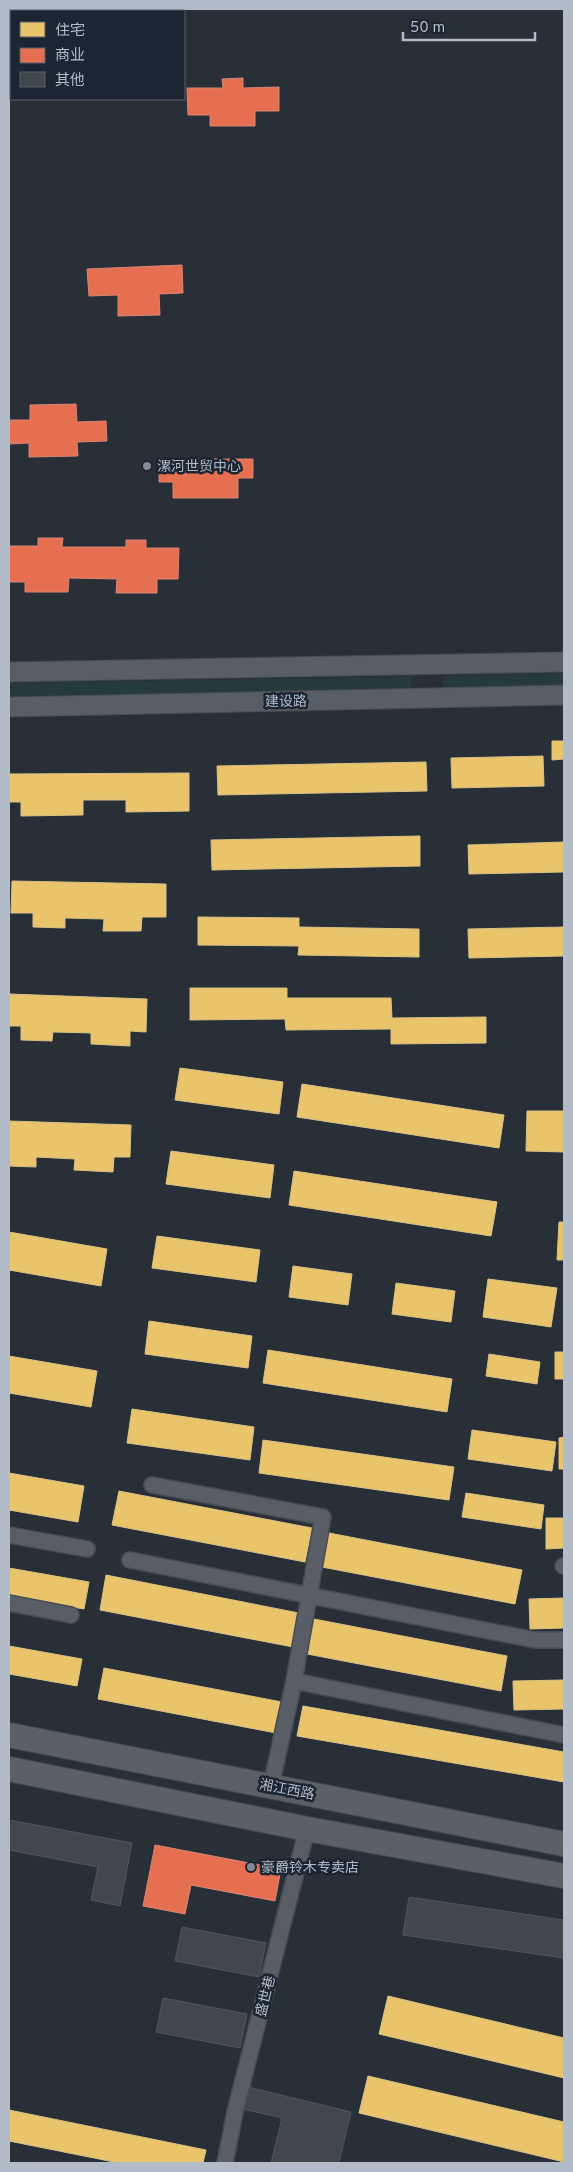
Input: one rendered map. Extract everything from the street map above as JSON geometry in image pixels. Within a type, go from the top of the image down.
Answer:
[{"type":"main road","name":"湘江西路","points":[[9,1735],[564,1844]]},
{"type":"main road","points":[[9,1769],[307,1829],[564,1876]]},
{"type":"street","points":[[9,672],[564,662]]},
{"type":"street","points":[[426,665],[427,698]]},
{"type":"street","name":"建设路","points":[[9,707],[564,695]]},
{"type":"street","points":[[152,1485],[323,1517],[294,1681],[271,1786]]},
{"type":"street","points":[[9,1535],[87,1549]]},
{"type":"street","points":[[130,1560],[536,1640],[564,1640]]},
{"type":"street","points":[[9,1603],[71,1615]]},
{"type":"street","points":[[294,1681],[564,1735]]},
{"type":"street","name":"盛世巷","points":[[225,2163],[235,2112],[307,1829]]},
{"type":"green space","points":[[564,673],[564,687],[443,689],[443,676]]},
{"type":"green space","points":[[411,677],[411,690],[9,696],[9,683]]},
{"type":"building: 住宅","points":[[552,741],[564,741],[564,759],[552,760]]},
{"type":"building: 住宅","points":[[543,756],[544,786],[452,788],[451,758]]},
{"type":"building: 住宅","points":[[426,762],[427,791],[218,795],[217,766]]},
{"type":"building: 住宅","points":[[189,773],[189,811],[126,812],[126,800],[83,800],[83,815],[21,816],[21,802],[9,802],[9,774]]},
{"type":"building: 住宅","points":[[420,836],[420,866],[212,870],[211,840]]},
{"type":"building: 住宅","points":[[564,842],[564,872],[469,874],[468,845]]},
{"type":"building: 住宅","points":[[12,881],[166,884],[166,917],[142,917],[141,931],[103,931],[104,919],[65,918],[65,928],[33,927],[33,913],[11,913]]},
{"type":"building: 住宅","points":[[198,917],[299,918],[299,927],[419,929],[419,957],[298,955],[299,946],[198,945]]},
{"type":"building: 住宅","points":[[564,927],[564,956],[469,958],[468,929]]},
{"type":"building: 住宅","points":[[190,988],[287,988],[287,998],[391,998],[392,1018],[486,1017],[486,1043],[391,1044],[391,1029],[286,1030],[285,1019],[190,1020]]},
{"type":"building: 住宅","points":[[9,994],[147,999],[146,1032],[130,1031],[130,1046],[91,1044],[91,1033],[53,1032],[52,1041],[21,1040],[21,1026],[9,1026]]},
{"type":"building: 住宅","points":[[180,1068],[283,1082],[279,1114],[175,1100]]},
{"type":"building: 住宅","points":[[302,1084],[504,1115],[499,1148],[297,1117]]},
{"type":"building: 住宅","points":[[527,1111],[564,1111],[564,1152],[526,1151]]},
{"type":"building: 住宅","points":[[9,1121],[131,1125],[130,1157],[114,1157],[113,1172],[74,1170],[75,1159],[36,1157],[36,1167],[9,1166]]},
{"type":"building: 住宅","points":[[171,1151],[274,1165],[270,1198],[166,1184]]},
{"type":"building: 住宅","points":[[294,1171],[497,1202],[491,1236],[289,1205]]},
{"type":"building: 住宅","points":[[559,1222],[564,1222],[564,1260],[557,1260]]},
{"type":"building: 住宅","points":[[9,1232],[107,1249],[101,1286],[9,1270]]},
{"type":"building: 住宅","points":[[157,1236],[260,1250],[256,1282],[152,1268]]},
{"type":"building: 住宅","points":[[293,1266],[352,1274],[348,1305],[289,1297]]},
{"type":"building: 住宅","points":[[488,1279],[557,1288],[551,1327],[483,1317]]},
{"type":"building: 住宅","points":[[396,1283],[455,1291],[451,1322],[392,1314]]},
{"type":"building: 住宅","points":[[149,1321],[252,1336],[248,1368],[145,1354]]},
{"type":"building: 住宅","points":[[268,1350],[452,1379],[447,1412],[263,1383]]},
{"type":"building: 住宅","points":[[555,1352],[564,1352],[564,1379],[555,1379]]},
{"type":"building: 住宅","points":[[489,1354],[540,1362],[537,1384],[486,1376]]},
{"type":"building: 住宅","points":[[9,1356],[97,1371],[91,1407],[9,1393]]},
{"type":"building: 住宅","points":[[132,1409],[254,1427],[250,1460],[127,1443]]},
{"type":"building: 住宅","points":[[472,1430],[556,1442],[552,1471],[468,1459]]},
{"type":"building: 住宅","points":[[564,1437],[564,1469],[559,1469],[559,1438]]},
{"type":"building: 住宅","points":[[263,1440],[454,1467],[449,1500],[259,1473]]},
{"type":"building: 住宅","points":[[9,1473],[84,1486],[78,1522],[9,1510]]},
{"type":"building: 住宅","points":[[119,1491],[312,1528],[305,1562],[112,1525]]},
{"type":"building: 住宅","points":[[466,1493],[544,1505],[541,1529],[462,1517]]},
{"type":"building: 住宅","points":[[546,1518],[564,1518],[564,1548],[546,1549]]},
{"type":"building: 住宅","points":[[329,1533],[522,1570],[515,1604],[322,1567]]},
{"type":"building: 住宅","points":[[9,1568],[89,1582],[84,1609],[9,1596]]},
{"type":"building: 住宅","points":[[106,1575],[299,1613],[293,1647],[100,1610]]},
{"type":"building: 住宅","points":[[564,1598],[564,1628],[530,1629],[529,1599]]},
{"type":"building: 住宅","points":[[314,1619],[507,1656],[501,1691],[307,1654]]},
{"type":"building: 住宅","points":[[9,1646],[82,1659],[77,1686],[9,1674]]},
{"type":"building: 住宅","points":[[104,1668],[282,1702],[276,1733],[98,1699]]},
{"type":"building: 住宅","points":[[564,1680],[564,1709],[514,1710],[513,1681]]},
{"type":"building: 住宅","points":[[303,1706],[564,1752],[564,1782],[297,1736]]},
{"type":"building: 住宅","points":[[388,1996],[564,2038],[564,2078],[379,2034]]},
{"type":"building: 住宅","points":[[368,2076],[564,2122],[564,2162],[359,2113]]},
{"type":"building: 住宅","points":[[9,2110],[206,2150],[203,2163],[119,2163],[9,2141]]},
{"type":"building: 商业","points":[[243,78],[243,88],[279,87],[279,111],[255,111],[255,126],[210,126],[210,115],[188,115],[187,88],[223,88],[222,79]]},
{"type":"building: 商业","points":[[182,265],[183,293],[159,294],[160,315],[118,316],[118,295],[89,296],[87,269]]},
{"type":"building: 商业","points":[[76,404],[77,422],[106,421],[107,441],[77,442],[78,456],[29,457],[29,443],[9,444],[9,420],[30,420],[30,405]]},
{"type":"building: 商业","points":[[159,459],[253,459],[253,478],[238,478],[238,498],[173,498],[173,482],[159,482]]},
{"type":"building: 商业","points":[[38,538],[63,538],[62,547],[126,547],[126,540],[146,540],[146,548],[179,548],[178,579],[157,579],[157,593],[116,593],[117,579],[69,578],[68,592],[25,592],[25,582],[9,582],[9,546],[38,546]]},
{"type":"building: 商业","points":[[155,1845],[281,1869],[275,1901],[191,1885],[185,1914],[143,1906]]},
{"type":"building: 其他","points":[[9,1820],[132,1843],[120,1906],[91,1900],[98,1867],[9,1850]]},
{"type":"building: 其他","points":[[409,1897],[564,1920],[564,1958],[403,1935]]},
{"type":"building: 其他","points":[[182,1927],[266,1943],[259,1977],[175,1961]]},
{"type":"building: 其他","points":[[163,1998],[247,2014],[240,2048],[156,2032]]},
{"type":"building: 其他","points":[[248,2087],[351,2112],[339,2163],[271,2163],[282,2118],[243,2109]]},
{"type":"place","name":"漯河世贸中心","points":[[147,466]]},
{"type":"place","name":"豪爵铃木专卖店","points":[[251,1867]]}]
